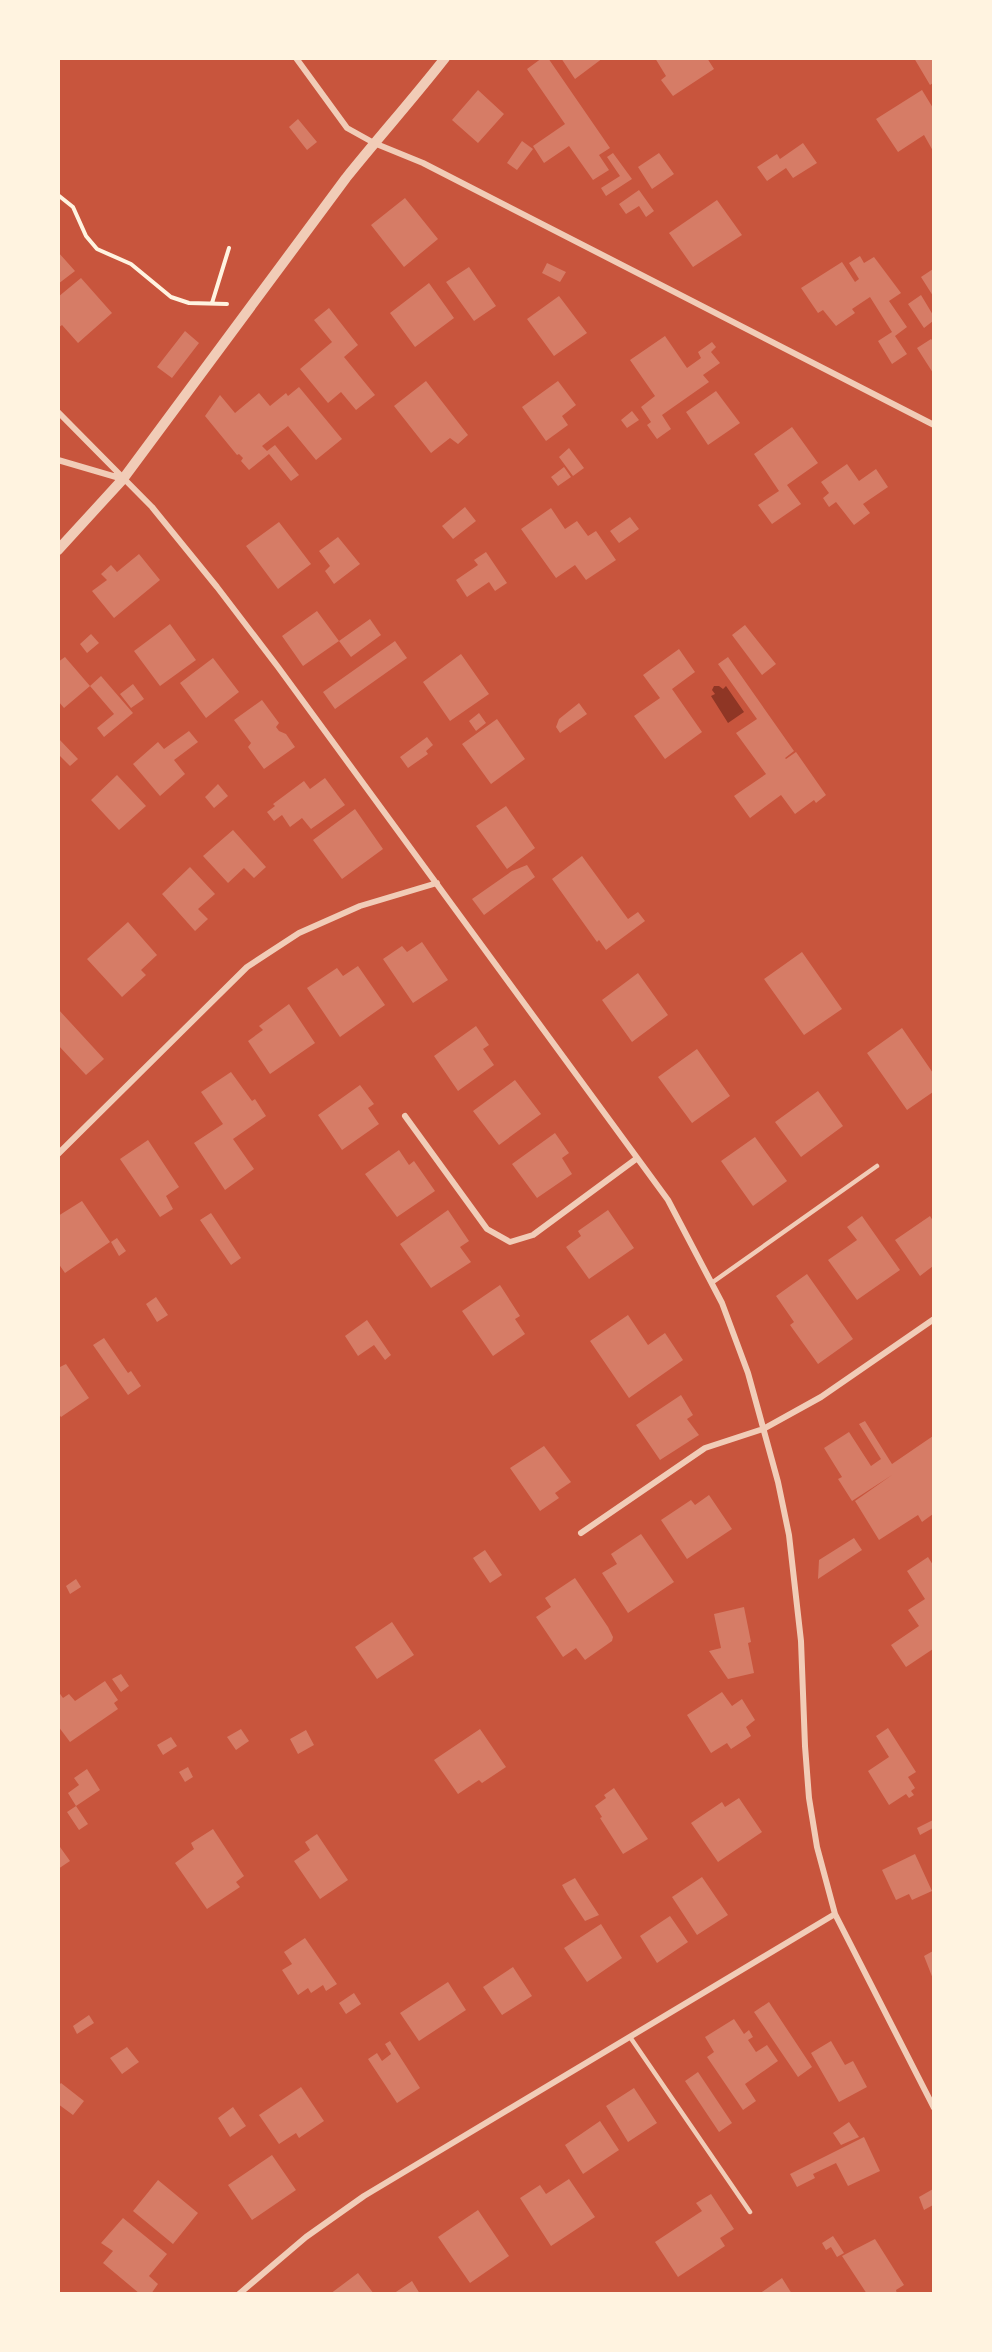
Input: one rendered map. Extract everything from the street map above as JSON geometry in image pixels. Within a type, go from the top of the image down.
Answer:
[{"type":"street","points":[[296,58],[347,128],[374,143],[423,163],[933,425]]},
{"type":"street","points":[[58,550],[123,479],[374,143],[407,108],[445,58]]},
{"type":"street","points":[[58,411],[152,507],[217,587],[668,1200],[713,1282],[748,1373],[778,1482],[789,1535],[801,1641],[809,1798],[817,1847],[835,1914],[933,2109]]},
{"type":"street","points":[[58,460],[123,479]]},
{"type":"street","points":[[58,1154],[247,967],[299,933],[319,924],[360,906],[437,883]]},
{"type":"street","points":[[405,1116],[488,1229],[510,1242],[533,1235],[636,1159]]},
{"type":"street","points":[[581,1533],[705,1448],[764,1429],[822,1397],[933,1319]]},
{"type":"street","points":[[239,2294],[306,2237],[364,2196],[835,1914]]},
{"type":"lane","points":[[713,1282],[878,1166]]},
{"type":"lane","points":[[630,2037],[750,2212]]},
{"type":"path","points":[[58,195],[73,207],[86,236],[97,249],[131,264],[171,297],[189,303],[226,303],[247,313]]},
{"type":"path","points":[[212,303],[229,248]]},
{"type":"shaded area","points":[[714,686],[723,689],[726,686],[744,712],[728,723],[711,696],[715,694],[712,690]]},
{"type":"building","points":[[542,58],[548,58],[610,148],[599,155],[609,170],[593,180],[569,146],[544,163],[533,146],[565,124],[527,69]]},
{"type":"building","points":[[561,58],[603,58],[575,79]]},
{"type":"building","points":[[655,58],[707,58],[714,69],[673,96],[661,80],[666,76]]},
{"type":"building","points":[[914,58],[933,58],[933,83],[930,85]]},
{"type":"building","points":[[478,90],[504,114],[478,143],[452,120]]},
{"type":"building","points":[[922,90],[933,108],[933,151],[924,135],[898,152],[876,119]]},
{"type":"building","points":[[298,119],[317,142],[307,150],[289,127]]},
{"type":"building","points":[[522,141],[533,149],[517,170],[507,163]]},
{"type":"building","points":[[803,143],[817,163],[793,178],[786,168],[767,181],[757,167],[777,154],[780,159]]},
{"type":"building","points":[[613,153],[632,179],[606,196],[601,188],[620,176],[607,157]]},
{"type":"building","points":[[659,153],[674,174],[652,189],[638,167]]},
{"type":"building","points":[[639,190],[654,211],[646,217],[639,206],[626,214],[619,204]]},
{"type":"building","points":[[405,198],[438,239],[404,267],[371,225]]},
{"type":"building","points":[[717,200],[742,235],[693,267],[669,233]]},
{"type":"building","points":[[58,252],[75,271],[58,284]]},
{"type":"building","points":[[860,256],[864,263],[874,257],[901,293],[889,301],[907,327],[895,336],[907,354],[892,364],[878,341],[892,332],[870,297],[852,309],[855,313],[836,326],[823,310],[818,313],[801,288],[842,262],[855,282],[859,279],[849,263]]},
{"type":"building","points":[[547,263],[566,272],[560,282],[542,273]]},
{"type":"building","points":[[469,267],[496,306],[474,321],[446,282]]},
{"type":"building","points":[[933,269],[933,296],[921,277]]},
{"type":"building","points":[[81,278],[112,313],[78,343],[62,325],[58,328],[58,297]]},
{"type":"building","points":[[429,283],[454,318],[415,347],[390,313]]},
{"type":"building","points":[[921,295],[933,315],[933,321],[924,328],[908,304]]},
{"type":"building","points":[[559,296],[587,333],[554,356],[527,319]]},
{"type":"building","points":[[329,308],[358,345],[344,357],[375,395],[356,410],[341,392],[328,403],[300,369],[332,342],[314,320]]},
{"type":"building","points":[[185,331],[199,343],[172,378],[157,367]]},
{"type":"building","points":[[665,336],[687,368],[701,358],[698,352],[712,342],[716,347],[711,352],[720,363],[703,375],[709,382],[662,415],[671,429],[657,439],[647,425],[651,422],[641,407],[655,396],[630,360]]},
{"type":"building","points":[[931,339],[933,341],[933,373],[917,348]]},
{"type":"building","points":[[426,381],[468,435],[458,444],[450,438],[431,453],[394,406]]},
{"type":"building","points":[[558,381],[576,405],[562,416],[568,425],[546,441],[522,407]]},
{"type":"building","points":[[299,387],[342,439],[316,460],[288,426],[262,446],[267,451],[275,445],[299,475],[291,481],[269,454],[249,470],[241,461],[243,458],[237,455],[205,416],[220,395],[235,413],[259,393],[270,406],[286,393],[288,396]]},
{"type":"building","points":[[716,391],[740,423],[708,445],[686,412]]},
{"type":"building","points":[[632,411],[639,420],[627,428],[621,420]]},
{"type":"building","points":[[792,427],[818,463],[787,485],[801,504],[772,524],[758,505],[779,491],[754,454]]},
{"type":"building","points":[[569,448],[584,468],[573,476],[559,457]]},
{"type":"building","points":[[847,464],[859,481],[876,469],[888,487],[863,504],[870,513],[854,525],[836,502],[829,507],[823,498],[829,493],[821,482]]},
{"type":"building","points":[[564,467],[571,477],[558,486],[551,477]]},
{"type":"building","points":[[465,507],[476,521],[453,539],[442,526]]},
{"type":"building","points":[[551,508],[565,529],[577,521],[588,536],[596,531],[616,560],[586,580],[575,565],[556,578],[521,529]]},
{"type":"building","points":[[630,517],[639,529],[619,543],[610,531]]},
{"type":"building","points":[[279,522],[311,564],[278,589],[246,546]]},
{"type":"building","points":[[338,537],[360,564],[334,584],[325,571],[330,566],[319,551]]},
{"type":"building","points":[[486,552],[507,583],[495,591],[489,582],[467,597],[456,580],[478,565],[474,560]]},
{"type":"building","points":[[139,554],[160,580],[114,618],[92,591],[107,580],[101,574],[111,565],[117,572]]},
{"type":"building","points":[[317,611],[339,641],[303,666],[282,636]]},
{"type":"building","points":[[370,619],[381,635],[351,657],[339,641]]},
{"type":"building","points":[[170,624],[196,660],[160,686],[134,651]]},
{"type":"building","points":[[745,625],[776,664],[762,675],[732,635]]},
{"type":"building","points":[[91,634],[99,643],[87,653],[80,644]]},
{"type":"building","points":[[395,641],[407,658],[335,709],[323,692]]},
{"type":"building","points":[[679,649],[695,672],[672,689],[702,732],[665,759],[634,716],[660,698],[643,675]]},
{"type":"building","points":[[461,654],[489,694],[450,721],[423,682]]},
{"type":"building","points":[[65,657],[90,686],[64,708],[58,701],[58,662]]},
{"type":"building","points":[[728,657],[794,751],[785,758],[796,752],[826,795],[816,803],[814,800],[795,814],[781,795],[750,818],[734,796],[766,774],[736,733],[757,719],[718,664]]},
{"type":"building","points":[[213,658],[239,692],[206,718],[180,683]]},
{"type":"building","points":[[101,676],[133,713],[104,737],[97,728],[114,714],[90,686]]},
{"type":"building","points":[[133,684],[144,699],[131,708],[120,694]]},
{"type":"building","points":[[262,700],[279,723],[276,727],[286,734],[295,747],[264,769],[248,747],[251,743],[234,720]]},
{"type":"building","points":[[579,703],[587,714],[560,733],[556,727],[559,719]]},
{"type":"building","points":[[479,713],[486,723],[476,731],[469,721]]},
{"type":"building","points":[[497,719],[525,759],[491,784],[462,744]]},
{"type":"building","points":[[189,731],[198,742],[174,760],[185,774],[160,796],[133,764],[158,742],[164,749]]},
{"type":"building","points":[[427,737],[433,745],[426,751],[428,754],[408,768],[400,757]]},
{"type":"building","points":[[58,738],[78,759],[70,766],[58,754]]},
{"type":"building","points":[[117,775],[146,806],[119,830],[91,800]]},
{"type":"building","points":[[325,778],[345,805],[311,829],[302,818],[290,827],[282,815],[274,821],[267,812],[275,806],[273,804],[304,781],[310,789]]},
{"type":"building","points":[[218,784],[228,796],[214,808],[205,797]]},
{"type":"building","points":[[506,806],[535,848],[507,869],[476,826]]},
{"type":"building","points":[[355,809],[383,849],[342,879],[313,840]]},
{"type":"building","points":[[233,830],[266,867],[254,878],[244,868],[228,883],[203,856]]},
{"type":"building","points":[[582,856],[628,919],[638,912],[645,921],[606,950],[599,940],[597,942],[552,879]]},
{"type":"building","points":[[527,865],[535,877],[484,915],[472,899],[512,871]]},
{"type":"building","points":[[190,867],[215,894],[198,909],[208,919],[195,931],[162,894]]},
{"type":"building","points":[[128,922],[157,955],[141,970],[146,975],[122,997],[87,959]]},
{"type":"building","points":[[422,942],[448,980],[413,1003],[383,959],[402,946],[407,952]]},
{"type":"building","points":[[802,952],[842,1009],[804,1035],[764,979]]},
{"type":"building","points":[[358,966],[385,1005],[340,1037],[307,988],[337,968],[343,976]]},
{"type":"building","points":[[638,973],[668,1015],[632,1042],[602,1000]]},
{"type":"building","points":[[289,1004],[315,1043],[270,1074],[248,1041],[263,1030],[259,1026]]},
{"type":"building","points":[[58,1009],[104,1059],[86,1075],[58,1045]]},
{"type":"building","points":[[476,1026],[489,1045],[483,1049],[494,1065],[458,1091],[434,1056]]},
{"type":"building","points":[[902,1028],[933,1073],[933,1092],[907,1110],[867,1053]]},
{"type":"building","points":[[697,1049],[730,1096],[692,1123],[658,1077]]},
{"type":"building","points":[[231,1072],[252,1101],[255,1099],[266,1116],[233,1139],[254,1169],[225,1190],[194,1143],[223,1124],[201,1092]]},
{"type":"building","points":[[515,1080],[541,1114],[499,1145],[473,1111]]},
{"type":"building","points":[[360,1085],[374,1104],[368,1108],[379,1124],[342,1150],[318,1115]]},
{"type":"building","points":[[818,1091],[843,1126],[801,1157],[775,1122]]},
{"type":"building","points":[[555,1133],[569,1153],[562,1158],[572,1174],[537,1198],[512,1164]]},
{"type":"building","points":[[755,1137],[787,1181],[753,1206],[721,1161]]},
{"type":"building","points":[[148,1140],[179,1187],[166,1196],[173,1209],[160,1217],[120,1159]]},
{"type":"building","points":[[399,1150],[409,1165],[414,1161],[435,1191],[397,1217],[365,1174]]},
{"type":"building","points":[[82,1201],[110,1242],[65,1273],[58,1263],[58,1216]]},
{"type":"building","points":[[448,1210],[469,1241],[460,1247],[471,1262],[431,1288],[400,1244]]},
{"type":"building","points":[[608,1210],[634,1248],[589,1279],[566,1247],[581,1236],[578,1231]]},
{"type":"building","points":[[211,1213],[241,1258],[231,1265],[200,1220]]},
{"type":"building","points":[[862,1216],[900,1270],[857,1300],[828,1260],[857,1240],[847,1227]]},
{"type":"building","points":[[930,1216],[933,1221],[933,1266],[920,1276],[895,1240]]},
{"type":"building","points":[[117,1238],[126,1251],[119,1256],[111,1242]]},
{"type":"building","points":[[807,1274],[853,1339],[818,1364],[790,1325],[794,1322],[776,1296]]},
{"type":"building","points":[[500,1285],[520,1316],[515,1319],[525,1334],[493,1356],[462,1311]]},
{"type":"building","points":[[156,1297],[168,1315],[157,1322],[146,1304]]},
{"type":"building","points":[[628,1315],[648,1345],[665,1333],[683,1360],[629,1398],[590,1341]]},
{"type":"building","points":[[367,1320],[391,1355],[385,1360],[374,1345],[358,1356],[345,1336]]},
{"type":"building","points":[[104,1338],[128,1373],[131,1371],[141,1386],[128,1395],[93,1345]]},
{"type":"building","points":[[66,1364],[89,1398],[61,1417],[58,1413],[58,1368]]},
{"type":"building","points":[[681,1395],[693,1415],[687,1419],[699,1435],[660,1460],[636,1425]]},
{"type":"building","points":[[865,1421],[892,1464],[933,1436],[933,1514],[922,1522],[918,1515],[879,1540],[855,1501],[892,1475],[852,1501],[838,1479],[842,1477],[824,1448],[849,1432],[871,1466],[881,1459],[859,1424]]},
{"type":"building","points":[[544,1446],[571,1482],[555,1493],[559,1498],[540,1511],[510,1468]]},
{"type":"building","points":[[709,1495],[732,1529],[687,1559],[661,1520],[691,1500],[695,1505]]},
{"type":"building","points":[[641,1534],[674,1582],[628,1613],[602,1573],[617,1564],[611,1554]]},
{"type":"building","points":[[854,1538],[862,1550],[818,1579],[819,1560]]},
{"type":"building","points":[[485,1550],[502,1575],[490,1583],[473,1558]]},
{"type":"building","points":[[928,1557],[933,1565],[933,1649],[906,1667],[891,1645],[919,1626],[908,1610],[925,1599],[907,1571]]},
{"type":"building","points":[[575,1578],[613,1637],[612,1641],[585,1660],[576,1648],[563,1657],[536,1617],[551,1607],[545,1598]]},
{"type":"building","points":[[76,1579],[81,1587],[70,1594],[66,1586]]},
{"type":"building","points":[[744,1607],[754,1673],[728,1679],[709,1651],[721,1648],[714,1614]]},
{"type":"building","points":[[392,1622],[414,1655],[377,1679],[355,1647]]},
{"type":"building","points":[[121,1674],[129,1686],[121,1692],[112,1679]]},
{"type":"building","points":[[105,1681],[118,1700],[114,1703],[118,1709],[70,1742],[58,1726],[58,1691],[63,1698],[69,1694],[75,1701]]},
{"type":"building","points":[[722,1692],[732,1706],[742,1699],[755,1720],[746,1727],[751,1736],[731,1749],[727,1743],[711,1753],[687,1715]]},
{"type":"building","points":[[888,1728],[916,1772],[908,1777],[915,1788],[911,1791],[914,1795],[909,1798],[906,1794],[889,1805],[868,1771],[889,1757],[876,1736]]},
{"type":"building","points":[[241,1729],[249,1741],[236,1750],[227,1737]]},
{"type":"building","points":[[480,1729],[506,1767],[482,1783],[479,1780],[458,1794],[434,1760]]},
{"type":"building","points":[[306,1730],[314,1745],[298,1754],[290,1739]]},
{"type":"building","points":[[171,1737],[177,1746],[163,1755],[157,1745]]},
{"type":"building","points":[[188,1767],[193,1777],[185,1782],[179,1772]]},
{"type":"building","points":[[87,1769],[100,1790],[76,1806],[68,1793],[79,1785],[74,1778]]},
{"type":"building","points":[[614,1788],[648,1839],[623,1854],[595,1806]]},
{"type":"building","points":[[739,1798],[762,1832],[718,1862],[691,1823],[722,1802],[725,1807]]},
{"type":"building","points":[[76,1806],[88,1824],[79,1830],[67,1812]]},
{"type":"building","points":[[933,1820],[933,1828],[920,1835],[917,1828]]},
{"type":"building","points":[[213,1829],[244,1876],[236,1882],[240,1887],[207,1909],[175,1863],[194,1849],[191,1843]]},
{"type":"building","points":[[317,1834],[348,1880],[320,1899],[294,1861],[310,1850],[305,1842]]},
{"type":"building","points":[[60,1847],[70,1861],[58,1869],[58,1848]]},
{"type":"building","points":[[915,1854],[932,1891],[912,1900],[909,1894],[896,1900],[882,1870]]},
{"type":"building","points":[[702,1877],[728,1915],[697,1935],[672,1897]]},
{"type":"building","points":[[575,1878],[599,1915],[585,1921],[562,1885]]},
{"type":"building","points":[[670,1916],[688,1942],[657,1963],[640,1936]]},
{"type":"building","points":[[601,1924],[622,1958],[587,1982],[564,1948]]},
{"type":"building","points":[[305,1938],[337,1984],[326,1991],[323,1985],[311,1993],[308,1988],[298,1995],[282,1970],[292,1964],[284,1952]]},
{"type":"building","points":[[933,1951],[933,1979],[924,1956]]},
{"type":"building","points":[[513,1967],[532,1996],[502,2015],[483,1987]]},
{"type":"building","points":[[448,1982],[466,2010],[419,2041],[400,2013]]},
{"type":"building","points":[[354,1993],[361,2004],[346,2014],[339,2003]]},
{"type":"building","points":[[769,2002],[812,2067],[798,2077],[754,2012]]},
{"type":"building","points":[[89,2015],[94,2023],[77,2034],[73,2026]]},
{"type":"building","points":[[734,2019],[744,2034],[749,2030],[753,2037],[748,2040],[756,2052],[767,2045],[778,2061],[745,2084],[756,2101],[743,2110],[707,2057],[714,2052],[705,2037]]},
{"type":"building","points":[[390,2041],[420,2088],[397,2103],[368,2059],[377,2053],[382,2061],[391,2054],[385,2044]]},
{"type":"building","points":[[831,2041],[845,2065],[853,2061],[867,2087],[839,2102],[811,2053]]},
{"type":"building","points":[[127,2047],[139,2062],[122,2074],[110,2058]]},
{"type":"building","points":[[698,2072],[732,2123],[719,2132],[685,2081]]},
{"type":"building","points":[[61,2083],[84,2101],[73,2115],[58,2104],[58,2086]]},
{"type":"building","points":[[301,2087],[324,2121],[299,2138],[296,2133],[279,2144],[259,2115]]},
{"type":"building","points":[[634,2088],[657,2123],[628,2142],[606,2106]]},
{"type":"building","points":[[233,2107],[246,2126],[230,2137],[218,2118]]},
{"type":"building","points":[[600,2121],[619,2150],[583,2174],[565,2145]]},
{"type":"building","points":[[849,2122],[859,2137],[841,2145],[833,2133]]},
{"type":"building","points":[[864,2137],[880,2171],[848,2186],[836,2163],[813,2174],[815,2178],[797,2187],[790,2174]]},
{"type":"building","points":[[272,2155],[296,2190],[252,2220],[228,2185]]},
{"type":"building","points":[[569,2179],[595,2217],[551,2246],[520,2198],[540,2185],[546,2194]]},
{"type":"building","points":[[158,2180],[198,2213],[173,2244],[133,2211]]},
{"type":"building","points":[[933,2189],[933,2205],[924,2210],[919,2197]]},
{"type":"building","points":[[711,2194],[734,2229],[720,2238],[725,2246],[678,2277],[655,2242],[702,2211],[696,2203]]},
{"type":"building","points":[[478,2210],[509,2256],[470,2283],[438,2237]]},
{"type":"building","points":[[123,2218],[167,2254],[149,2276],[158,2284],[151,2294],[140,2294],[103,2263],[113,2251],[101,2243]]},
{"type":"building","points":[[833,2236],[844,2253],[837,2257],[831,2247],[826,2250],[822,2243]]},
{"type":"building","points":[[875,2239],[904,2285],[896,2290],[897,2294],[867,2294],[842,2256]]},
{"type":"building","points":[[358,2273],[374,2294],[330,2294]]},
{"type":"building","points":[[782,2278],[792,2294],[759,2294]]},
{"type":"building","points":[[412,2281],[420,2294],[393,2294]]}]
